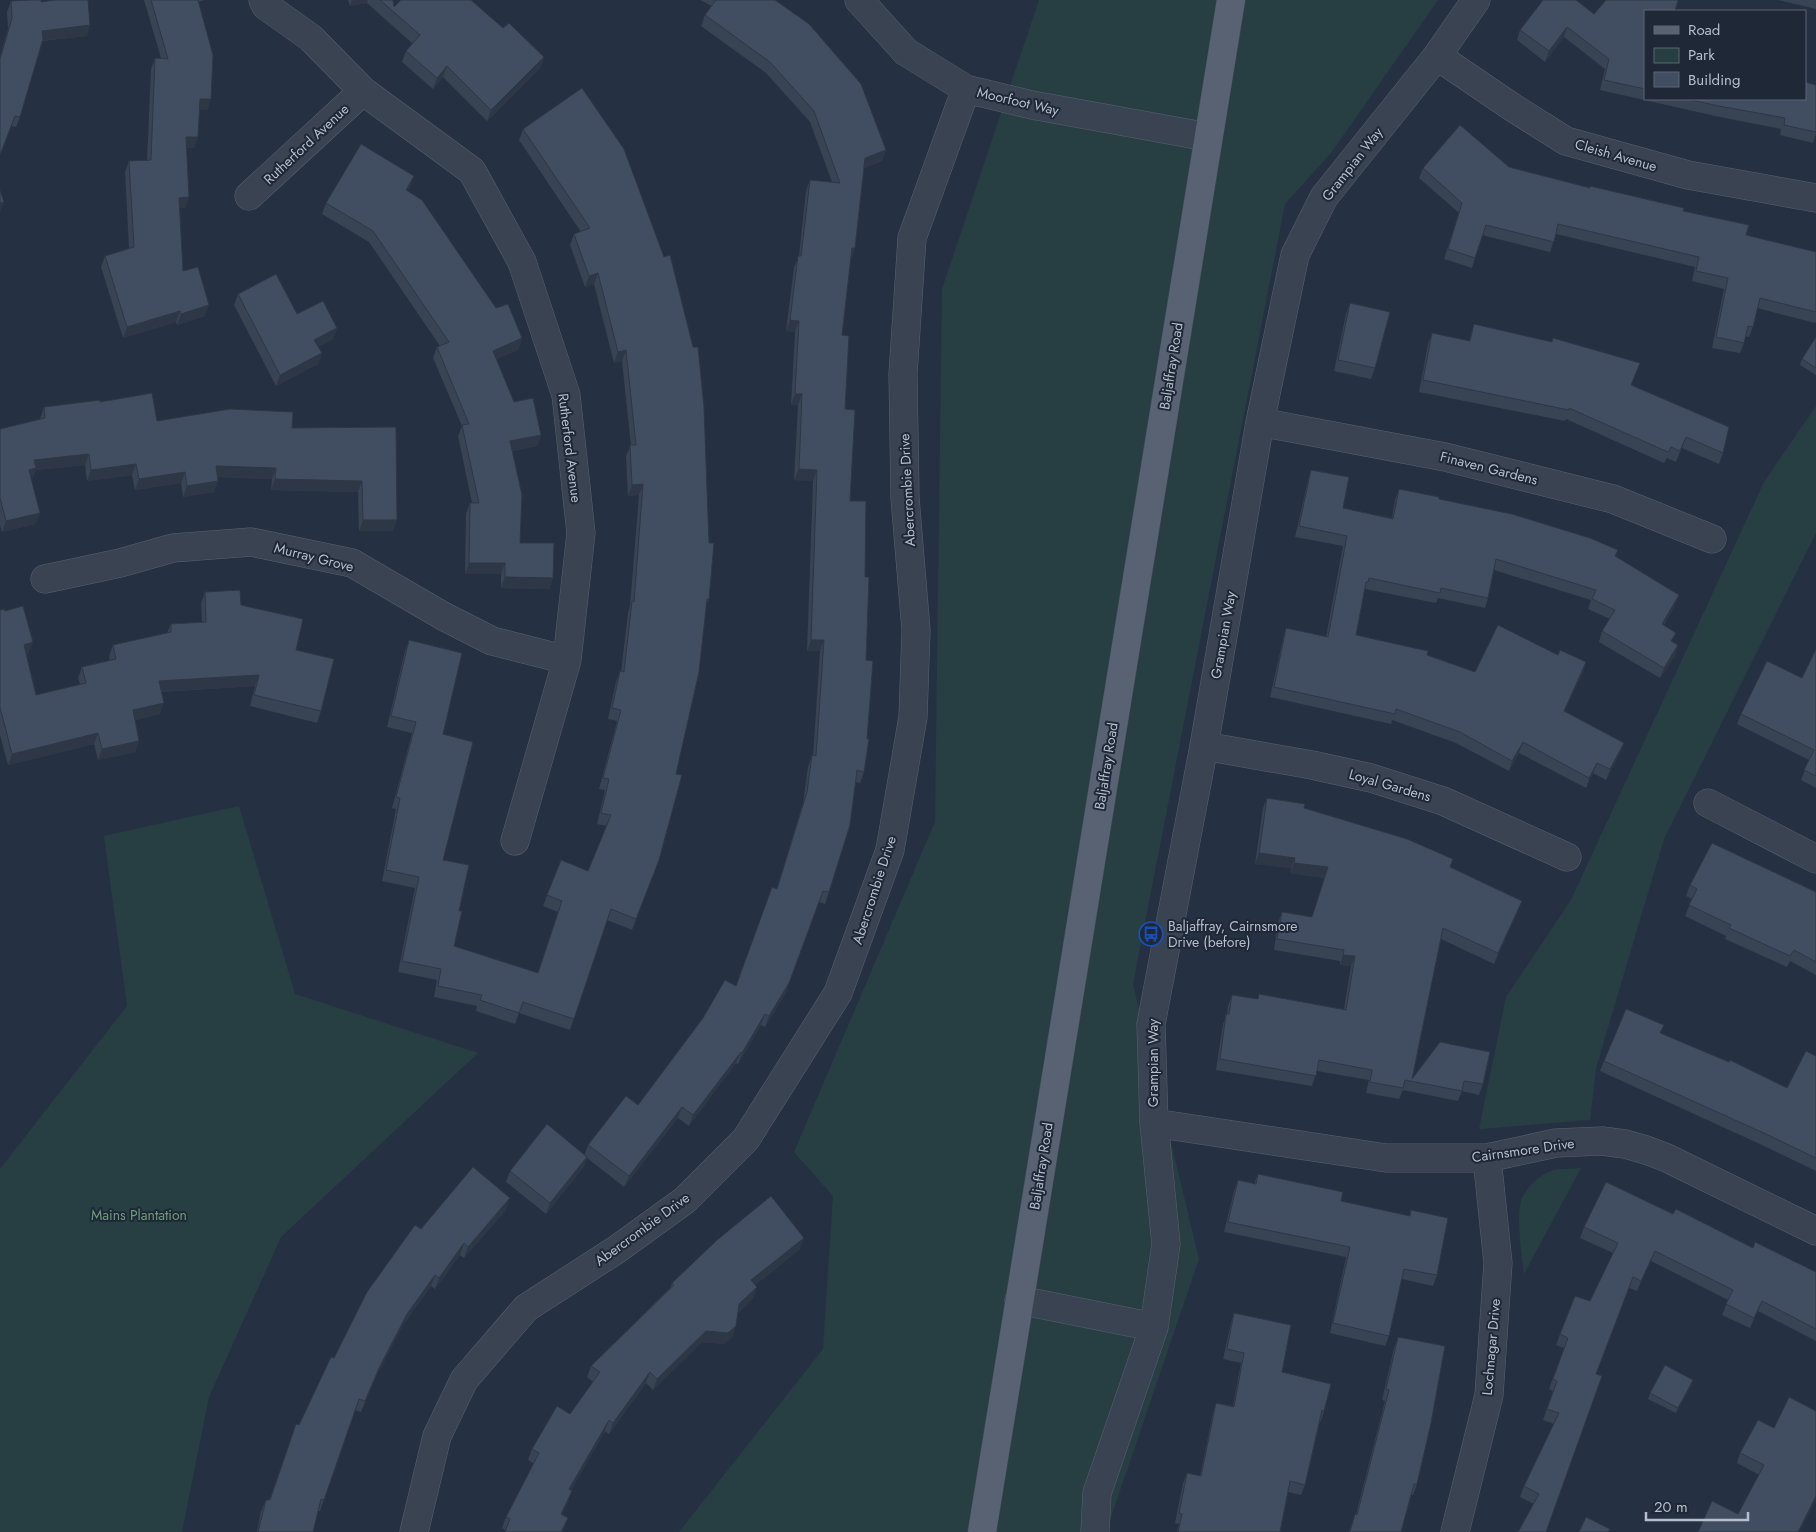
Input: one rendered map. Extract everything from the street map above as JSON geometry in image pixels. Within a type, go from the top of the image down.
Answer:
[{"type":"main road","name":"Baljaffray Road","points":[[982,1532],[1230,0]]},
{"type":"street","name":"Rutherford Avenue","points":[[262,0],[266,6],[311,38],[363,91],[472,171],[522,262],[566,395],[581,534],[567,660],[515,841]]},
{"type":"street","name":"Moorfoot Way","points":[[859,0],[906,52],[966,89],[1041,107],[1208,137]]},
{"type":"street","name":"Grampian Way","points":[[1095,1532],[1097,1493],[1154,1327],[1166,1244],[1154,1123],[1150,1024],[1204,746],[1260,422],[1296,255],[1324,197],[1437,56],[1476,0]]},
{"type":"street","name":"Cleish Avenue","points":[[1437,56],[1566,141],[1688,175],[1816,198]]},
{"type":"street","name":"Abercrombie Drive","points":[[414,1532],[437,1436],[464,1380],[526,1308],[616,1250],[685,1200],[746,1139],[838,994],[890,850],[913,718],[916,630],[905,498],[903,374],[912,238],[966,89]]},
{"type":"street","name":"Rutherford Avenue","points":[[249,196],[363,91]]},
{"type":"street","name":"Finaven Gardens","points":[[1260,422],[1445,457],[1612,499],[1712,538]]},
{"type":"street","name":"Murray Grove","points":[[45,579],[120,563],[173,548],[251,542],[352,563],[443,616],[492,641],[567,660]]},
{"type":"street","name":"Loyal Gardens","points":[[1204,746],[1312,764],[1371,778],[1443,801],[1567,857]]},
{"type":"street","points":[[1708,803],[1816,860]]},
{"type":"street","name":"Cairnsmore Drive","points":[[1154,1123],[1386,1158],[1487,1158],[1556,1143],[1602,1141],[1625,1144],[1667,1158],[1816,1231]]},
{"type":"street","name":"Lochnagar Drive","points":[[1455,1532],[1489,1395],[1498,1263],[1487,1158]]},
{"type":"street","points":[[1019,1300],[1154,1327]]},
{"type":"green space","points":[[1039,0],[1438,0],[1331,153],[1285,204],[1133,984],[1199,1259],[1109,1523],[1109,1532],[679,1532],[823,1349],[833,1196],[794,1152],[935,822],[942,289]]},
{"type":"green space","points":[[1816,406],[1816,533],[1664,839],[1596,1068],[1590,1120],[1479,1129],[1506,997],[1571,900],[1764,482]]},
{"type":"green space","name":"Mains Plantation","points":[[239,806],[295,994],[478,1053],[281,1237],[209,1397],[182,1532],[0,1532],[0,1169],[127,1006],[104,836]]},
{"type":"green space","points":[[1581,1168],[1524,1274],[1519,1217],[1523,1196],[1534,1182],[1549,1172],[1557,1169]]},
{"type":"building","points":[[41,0],[41,2],[88,0],[90,25],[42,31],[43,39],[20,117],[15,116],[0,155],[0,59],[12,18],[11,1]]},
{"type":"building","points":[[151,0],[198,0],[213,55],[211,99],[200,99],[198,137],[186,137],[189,197],[179,198],[183,271],[198,267],[209,305],[181,314],[180,311],[127,327],[105,256],[134,247],[129,161],[151,160],[155,58],[168,59]]},
{"type":"building","points":[[380,0],[393,0],[394,7],[401,0],[471,0],[503,28],[509,23],[544,57],[491,110],[447,66],[437,78],[406,51],[420,35]]},
{"type":"building","points":[[716,0],[775,0],[809,24],[861,84],[886,150],[865,158],[855,248],[852,248],[842,335],[849,336],[845,409],[855,410],[850,501],[866,501],[865,577],[869,577],[866,660],[873,661],[867,739],[869,739],[864,772],[857,770],[850,825],[829,892],[823,891],[789,983],[769,1016],[765,1014],[742,1053],[693,1115],[682,1107],[629,1176],[588,1145],[626,1096],[638,1105],[703,1018],[725,980],[736,986],[772,887],[777,889],[807,792],[812,755],[816,756],[824,640],[811,640],[817,470],[799,469],[802,394],[795,394],[799,321],[790,320],[798,256],[801,256],[810,180],[840,183],[814,111],[770,62],[705,15]]},
{"type":"building","points":[[1543,0],[1576,0],[1594,14],[1606,0],[1678,0],[1675,10],[1644,10],[1644,89],[1604,80],[1609,59],[1567,27],[1549,51],[1520,30]]},
{"type":"building","points":[[1806,82],[1816,85],[1816,132],[1784,125],[1785,118],[1692,100],[1806,100]]},
{"type":"building","points":[[582,88],[624,149],[664,257],[670,255],[693,347],[698,347],[704,407],[709,543],[714,543],[709,599],[707,599],[699,672],[676,774],[682,775],[659,860],[636,919],[611,909],[574,1019],[523,1002],[519,1013],[480,1000],[482,995],[438,986],[441,969],[402,961],[419,877],[386,870],[400,798],[396,797],[416,722],[391,716],[409,640],[462,653],[443,734],[473,742],[443,860],[469,865],[454,946],[538,973],[562,901],[547,895],[561,860],[588,871],[611,815],[601,813],[609,779],[603,778],[621,710],[612,708],[620,671],[624,672],[632,601],[634,602],[643,484],[632,485],[630,445],[636,445],[626,350],[618,352],[598,273],[589,276],[574,234],[590,228],[523,129]]},
{"type":"building","points":[[1460,125],[1509,167],[1590,188],[1590,186],[1684,208],[1683,211],[1749,225],[1746,235],[1816,252],[1816,312],[1760,298],[1753,327],[1748,326],[1744,343],[1716,337],[1728,278],[1696,271],[1699,257],[1558,224],[1554,242],[1486,225],[1475,258],[1448,249],[1462,203],[1423,168]]},
{"type":"building","points":[[361,144],[414,176],[406,190],[422,200],[496,308],[508,304],[522,338],[493,351],[514,402],[533,398],[541,435],[510,441],[522,495],[520,543],[554,543],[553,578],[505,577],[505,563],[469,563],[470,503],[479,503],[462,425],[469,424],[437,347],[449,342],[373,231],[326,203]]},
{"type":"building","points":[[0,190],[4,202],[0,203]]},
{"type":"building","points":[[276,274],[297,314],[323,301],[337,328],[314,340],[322,353],[280,375],[238,294]]},
{"type":"building","points":[[1350,303],[1390,312],[1375,368],[1338,360]]},
{"type":"building","points":[[1474,324],[1552,342],[1553,338],[1640,363],[1631,385],[1729,427],[1723,453],[1686,437],[1680,451],[1671,447],[1668,452],[1569,408],[1569,410],[1423,380],[1432,333],[1470,341]]},
{"type":"building","points":[[1816,337],[1816,368],[1802,359]]},
{"type":"building","points":[[152,393],[157,421],[230,409],[293,412],[292,428],[396,427],[397,520],[363,520],[362,481],[275,479],[276,468],[216,466],[218,481],[187,486],[185,472],[139,479],[136,464],[91,470],[89,454],[34,460],[36,468],[29,470],[40,513],[6,521],[0,498],[0,429],[45,418],[44,407],[100,400],[100,402]]},
{"type":"building","points":[[1311,470],[1349,477],[1343,508],[1393,519],[1399,489],[1512,514],[1590,538],[1618,550],[1615,556],[1679,595],[1662,624],[1676,633],[1671,641],[1678,645],[1664,668],[1602,631],[1615,610],[1592,599],[1596,590],[1496,559],[1488,598],[1441,588],[1440,593],[1369,578],[1368,582],[1366,582],[1356,635],[1428,651],[1427,655],[1475,672],[1498,625],[1558,655],[1560,650],[1586,662],[1564,711],[1624,743],[1610,769],[1597,763],[1589,778],[1523,742],[1512,761],[1460,732],[1396,709],[1395,714],[1274,687],[1286,628],[1328,637],[1347,536],[1299,526]]},
{"type":"building","points":[[240,590],[241,605],[303,619],[296,650],[334,659],[321,711],[254,695],[259,675],[159,681],[164,703],[133,710],[139,741],[102,749],[98,733],[12,754],[0,707],[0,610],[4,609],[5,611],[23,606],[33,642],[24,645],[36,695],[86,683],[82,667],[116,659],[113,645],[171,632],[171,624],[206,622],[205,592]]},
{"type":"building","points":[[1816,649],[1816,776],[1804,770],[1814,750],[1741,714],[1767,661],[1802,678]]},
{"type":"building","points":[[1267,798],[1305,804],[1304,808],[1407,839],[1453,859],[1450,867],[1522,901],[1498,953],[1443,928],[1412,1079],[1440,1042],[1490,1052],[1483,1084],[1464,1081],[1462,1091],[1405,1080],[1403,1088],[1370,1082],[1372,1070],[1319,1060],[1316,1076],[1220,1059],[1226,1014],[1229,1014],[1232,995],[1258,999],[1259,994],[1346,1010],[1355,956],[1343,955],[1344,950],[1277,939],[1282,912],[1312,917],[1328,867],[1294,863],[1295,858],[1259,853]]},
{"type":"building","points":[[1712,843],[1816,892],[1816,962],[1794,950],[1790,956],[1729,928],[1731,925],[1689,905],[1697,889],[1690,885]]},
{"type":"building","points":[[1626,1009],[1664,1025],[1660,1033],[1729,1062],[1730,1060],[1787,1088],[1806,1051],[1816,1056],[1816,1158],[1604,1061]]},
{"type":"building","points":[[547,1124],[587,1157],[550,1203],[510,1171]]},
{"type":"building","points":[[473,1167],[510,1198],[468,1247],[464,1243],[439,1278],[435,1275],[407,1314],[379,1368],[365,1401],[359,1399],[324,1500],[321,1499],[313,1532],[258,1532],[266,1500],[270,1500],[296,1424],[299,1425],[331,1357],[334,1358],[367,1292],[415,1225],[421,1229]]},
{"type":"building","points":[[1258,1174],[1343,1192],[1341,1201],[1410,1216],[1411,1210],[1448,1218],[1437,1275],[1404,1269],[1389,1336],[1333,1323],[1350,1247],[1228,1222],[1238,1180],[1256,1184]]},
{"type":"building","points":[[1606,1182],[1673,1214],[1676,1209],[1753,1248],[1755,1242],[1816,1272],[1816,1329],[1762,1301],[1754,1318],[1726,1304],[1733,1290],[1655,1251],[1641,1281],[1633,1277],[1596,1374],[1602,1376],[1546,1532],[1518,1532],[1539,1494],[1524,1486],[1559,1413],[1547,1409],[1557,1381],[1553,1379],[1568,1338],[1560,1334],[1575,1296],[1590,1301],[1618,1243],[1584,1227]]},
{"type":"building","points":[[771,1196],[804,1238],[751,1280],[757,1287],[739,1304],[736,1326],[728,1333],[706,1331],[657,1379],[650,1372],[613,1423],[609,1420],[569,1489],[572,1491],[561,1514],[568,1518],[561,1532],[505,1532],[510,1519],[506,1517],[539,1453],[532,1449],[557,1406],[570,1414],[600,1372],[591,1366],[717,1240]]},
{"type":"building","points":[[1234,1313],[1291,1325],[1282,1372],[1331,1384],[1324,1411],[1322,1410],[1305,1485],[1290,1481],[1280,1532],[1178,1532],[1182,1514],[1179,1513],[1187,1473],[1201,1476],[1216,1403],[1234,1407],[1244,1353],[1227,1349]]},
{"type":"building","points":[[1398,1337],[1445,1346],[1431,1423],[1417,1484],[1414,1484],[1401,1532],[1350,1532],[1355,1514],[1357,1515],[1389,1390],[1386,1389]]},
{"type":"building","points":[[1665,1365],[1693,1380],[1678,1408],[1650,1393]]},
{"type":"building","points":[[1789,1397],[1816,1411],[1816,1496],[1798,1532],[1698,1532],[1712,1501],[1738,1514],[1764,1465],[1740,1453],[1758,1420],[1774,1428]]},
{"type":"building","points":[[1586,1517],[1610,1529],[1608,1532],[1579,1532]]},
{"type":"place","name":"Baljaffray, Cairnsmore Drive (before)","points":[[1151,934]]}]
